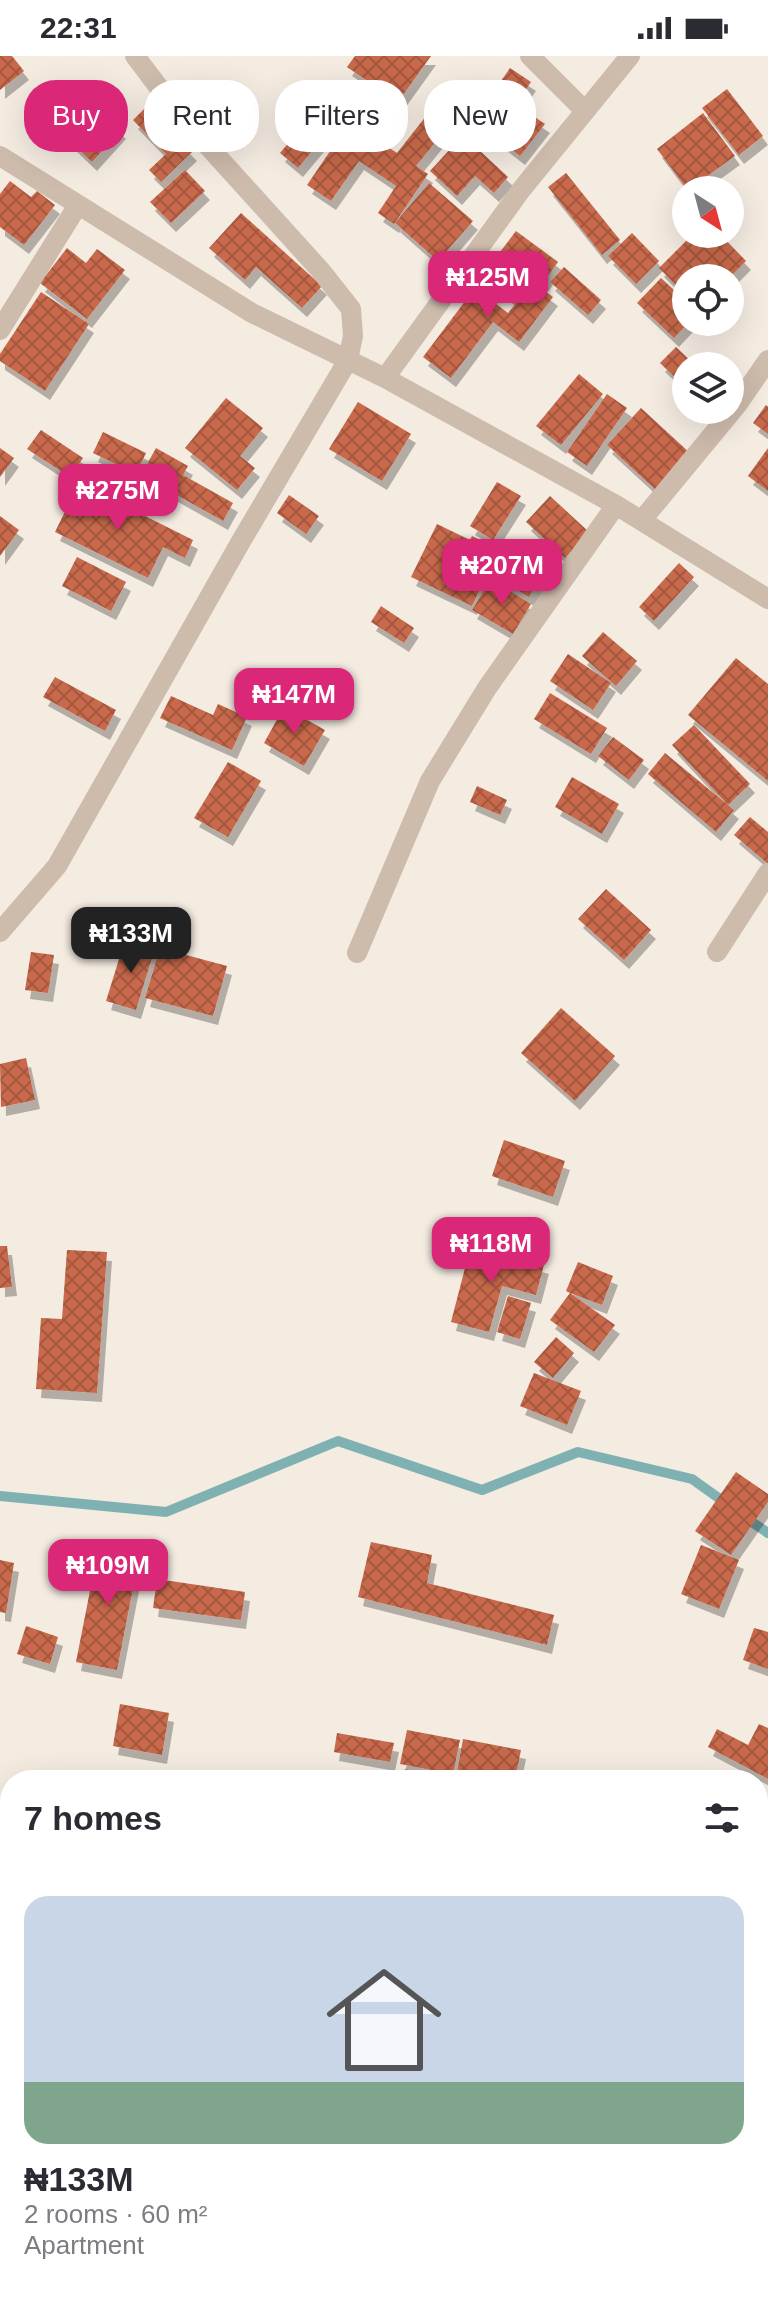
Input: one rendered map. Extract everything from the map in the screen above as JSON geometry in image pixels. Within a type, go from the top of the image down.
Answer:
[{"type":"street","points":[[0,932],[57,866],[348,360],[353,336],[351,309],[321,271],[179,114],[135,56]]},
{"type":"street","points":[[530,56],[585,111]]},
{"type":"street","points":[[385,378],[521,190],[630,56]]},
{"type":"street","points":[[0,156],[252,313],[385,378],[616,505],[768,599]]},
{"type":"street","points":[[0,330],[78,205]]},
{"type":"street","points":[[642,520],[737,405],[768,360]]},
{"type":"street","points":[[357,953],[430,781],[487,688],[616,505]]},
{"type":"street","points":[[717,952],[768,873]]},
{"type":"building","points":[[0,56],[12,56],[24,71],[0,90]]},
{"type":"building","points":[[355,56],[431,56],[408,88],[408,80],[366,80],[347,67]]},
{"type":"building","points":[[510,68],[528,80],[502,80]]},
{"type":"building","points":[[727,89],[763,136],[739,155],[702,108]]},
{"type":"building","points":[[144,109],[144,131],[133,120]]},
{"type":"building","points":[[703,113],[735,156],[707,176],[677,176],[657,149]]},
{"type":"building","points":[[536,118],[545,124],[536,136]]},
{"type":"building","points":[[424,119],[424,152],[427,152],[416,166],[428,174],[394,224],[378,213],[396,186],[359,161],[331,201],[307,185],[330,152],[408,152],[408,139]]},
{"type":"building","points":[[82,152],[101,152],[92,162]]},
{"type":"building","points":[[164,152],[192,152],[161,182],[149,170],[166,154]]},
{"type":"building","points":[[281,152],[311,152],[298,168]]},
{"type":"building","points":[[447,152],[481,152],[508,177],[494,193],[475,176],[457,196],[430,171]]},
{"type":"building","points":[[185,170],[205,191],[171,223],[150,202]]},
{"type":"building","points":[[566,173],[620,240],[602,255],[548,187]]},
{"type":"building","points":[[10,181],[31,197],[37,191],[55,205],[24,245],[0,227],[0,194]]},
{"type":"building","points":[[429,183],[473,221],[438,261],[395,223]]},
{"type":"building","points":[[241,213],[322,286],[302,308],[256,267],[245,280],[209,248]]},
{"type":"building","points":[[516,231],[558,262],[543,283],[500,252]]},
{"type":"building","points":[[632,233],[659,261],[636,284],[608,256]]},
{"type":"building","points":[[67,248],[86,263],[97,249],[125,270],[87,319],[40,283]]},
{"type":"building","points":[[679,248],[733,248],[746,261],[743,264],[672,264],[672,281],[659,268]]},
{"type":"building","points":[[507,263],[553,297],[519,342],[493,322],[451,378],[423,357],[475,288],[508,313],[517,302],[492,283]]},
{"type":"building","points":[[564,267],[601,300],[588,315],[550,282]]},
{"type":"building","points":[[661,278],[672,288],[672,336],[676,336],[674,338],[637,303]]},
{"type":"building","points":[[41,292],[89,324],[45,391],[0,361],[0,354]]},
{"type":"building","points":[[676,347],[681,352],[672,352],[672,374],[660,363]]},
{"type":"building","points":[[579,374],[603,394],[561,445],[536,426]]},
{"type":"building","points":[[607,394],[627,408],[587,466],[567,452]]},
{"type":"building","points":[[226,398],[263,428],[240,456],[255,468],[237,490],[185,448]]},
{"type":"building","points":[[358,402],[411,434],[382,481],[329,449]]},
{"type":"building","points":[[766,405],[768,407],[768,434],[753,423]]},
{"type":"building","points":[[641,408],[691,454],[657,491],[607,445]]},
{"type":"building","points":[[41,430],[83,458],[70,477],[27,449]]},
{"type":"building","points":[[103,432],[146,453],[136,474],[93,453]]},
{"type":"building","points":[[0,448],[14,458],[0,477]]},
{"type":"building","points":[[156,448],[188,466],[183,475],[233,503],[223,521],[141,475]]},
{"type":"building","points":[[768,448],[768,491],[748,476]]},
{"type":"building","points":[[497,482],[521,496],[493,540],[470,526]]},
{"type":"building","points":[[79,483],[193,540],[185,558],[163,547],[148,578],[55,532]]},
{"type":"building","points":[[289,495],[319,516],[306,534],[277,513]]},
{"type":"building","points":[[550,496],[589,532],[565,558],[526,522]]},
{"type":"building","points":[[0,516],[19,530],[0,556]]},
{"type":"building","points":[[437,524],[470,540],[472,536],[499,549],[472,606],[411,577]]},
{"type":"building","points":[[511,546],[547,567],[529,597],[493,576]]},
{"type":"building","points":[[77,557],[126,582],[111,611],[62,586]]},
{"type":"building","points":[[679,563],[694,577],[654,621],[639,607]]},
{"type":"building","points":[[491,579],[531,604],[513,634],[472,610]]},
{"type":"building","points":[[381,606],[414,628],[404,643],[371,622]]},
{"type":"building","points":[[603,632],[637,661],[616,686],[582,656]]},
{"type":"building","points":[[568,654],[611,683],[593,710],[550,681]]},
{"type":"building","points":[[736,658],[768,684],[768,781],[688,715]]},
{"type":"building","points":[[55,677],[116,710],[105,731],[43,697]]},
{"type":"building","points":[[550,693],[607,728],[591,754],[534,719]]},
{"type":"building","points":[[171,696],[213,715],[218,704],[247,717],[232,750],[160,718]]},
{"type":"building","points":[[284,707],[325,730],[304,766],[264,743]]},
{"type":"building","points":[[694,725],[750,784],[728,805],[672,745]]},
{"type":"building","points":[[613,737],[644,760],[629,780],[598,756]]},
{"type":"building","points":[[665,753],[734,810],[716,832],[648,774]]},
{"type":"building","points":[[228,762],[261,781],[228,837],[194,818]]},
{"type":"building","points":[[572,777],[619,804],[602,834],[555,807]]},
{"type":"building","points":[[477,786],[507,800],[500,815],[470,802]]},
{"type":"building","points":[[750,817],[768,832],[768,864],[734,835]]},
{"type":"building","points":[[606,889],[651,930],[624,960],[578,919]]},
{"type":"building","points":[[125,940],[155,948],[136,1010],[106,1001]]},
{"type":"building","points":[[160,948],[227,966],[213,1016],[145,998]]},
{"type":"building","points":[[31,952],[54,955],[48,993],[25,990]]},
{"type":"building","points":[[561,1008],[615,1056],[575,1101],[521,1053]]},
{"type":"building","points":[[26,1058],[35,1100],[1,1107],[0,1064]]},
{"type":"building","points":[[504,1140],[565,1161],[553,1197],[492,1176]]},
{"type":"building","points":[[471,1245],[544,1265],[536,1295],[502,1286],[489,1332],[451,1322]]},
{"type":"building","points":[[0,1246],[7,1246],[12,1287],[0,1288]]},
{"type":"building","points":[[67,1250],[107,1252],[97,1393],[36,1389],[41,1318],[62,1319]]},
{"type":"building","points":[[578,1262],[613,1276],[602,1305],[566,1291]]},
{"type":"building","points":[[570,1293],[615,1325],[594,1352],[550,1320]]},
{"type":"building","points":[[508,1296],[531,1303],[520,1339],[497,1332]]},
{"type":"building","points":[[556,1337],[574,1353],[553,1378],[534,1362]]},
{"type":"building","points":[[534,1373],[581,1391],[567,1425],[520,1406]]},
{"type":"building","points":[[736,1472],[768,1494],[768,1502],[731,1555],[695,1531]]},
{"type":"building","points":[[371,1542],[432,1555],[427,1583],[554,1615],[547,1645],[358,1597]]},
{"type":"building","points":[[99,1545],[140,1552],[117,1670],[76,1662]]},
{"type":"building","points":[[701,1545],[739,1560],[719,1609],[681,1594]]},
{"type":"building","points":[[0,1560],[14,1563],[6,1613],[0,1612]]},
{"type":"building","points":[[157,1579],[245,1592],[241,1620],[153,1608]]},
{"type":"building","points":[[26,1626],[58,1637],[50,1664],[17,1654]]},
{"type":"building","points":[[754,1628],[768,1632],[768,1669],[743,1660]]},
{"type":"building","points":[[120,1704],[169,1713],[162,1755],[113,1746]]},
{"type":"building","points":[[759,1724],[768,1728],[768,1770],[751,1770],[708,1747],[717,1729],[748,1745]]},
{"type":"building","points":[[407,1730],[460,1740],[454,1770],[432,1770],[400,1764]]},
{"type":"building","points":[[337,1733],[394,1743],[390,1762],[334,1752]]},
{"type":"building","points":[[463,1739],[521,1750],[517,1770],[457,1770]]},
{"type":"waterway","points":[[0,1496],[166,1512],[338,1441],[482,1490],[578,1452],[692,1479],[727,1504]]},
{"type":"waterway","points":[[743,1516],[768,1533]]}]
